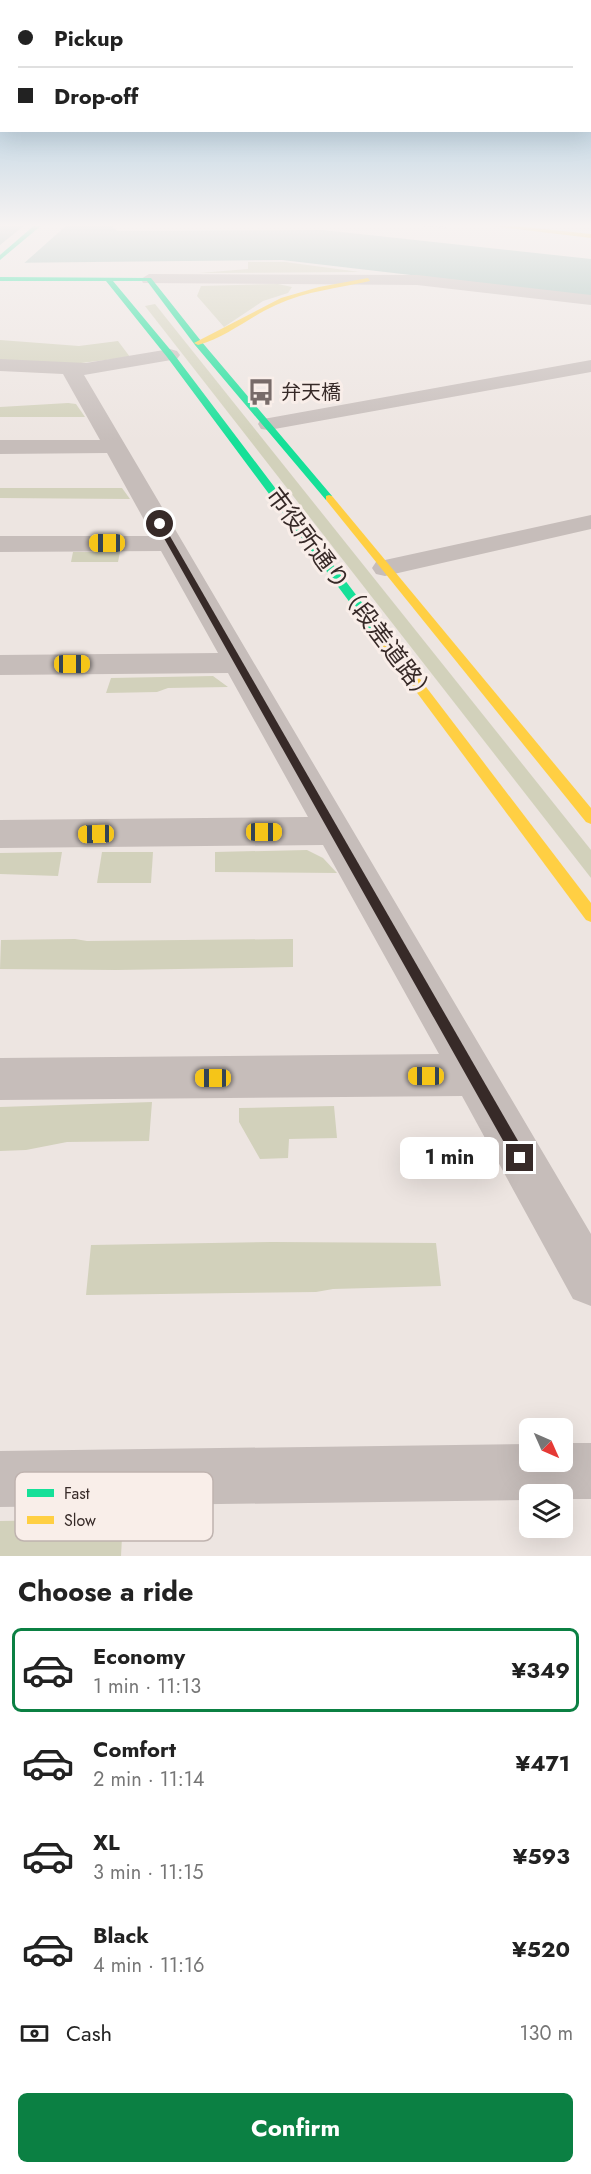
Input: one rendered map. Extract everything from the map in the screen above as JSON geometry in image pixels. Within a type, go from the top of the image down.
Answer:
[{"type":"main road","name":"市役所通り（段差道路）","points":[[122,297],[170,355],[591,915]]},
{"type":"main road","name":"市役所通り（段差道路）","points":[[162,297],[198,344],[268,424],[385,568],[586,803]]},
{"type":"main road","points":[[198,344],[219,337],[270,305],[292,297]]},
{"type":"street","points":[[564,297],[591,300]]},
{"type":"street","points":[[0,365],[86,369],[170,355]]},
{"type":"street","points":[[268,424],[591,366]]},
{"type":"street","points":[[70,368],[591,1281]]},
{"type":"street","points":[[0,447],[115,446]]},
{"type":"street","points":[[385,568],[591,522]]},
{"type":"street","points":[[0,544],[171,543]]},
{"type":"street","points":[[0,665],[239,663]]},
{"type":"street","points":[[0,834],[336,831]]},
{"type":"street","points":[[0,1079],[473,1076]]},
{"type":"street","points":[[213,1476],[591,1472]]},
{"type":"street","points":[[0,1479],[15,1479]]},
{"type":"green space","points":[[198,297],[277,297],[263,301],[224,327]]},
{"type":"green space","points":[[155,304],[591,850],[591,878],[145,306]]},
{"type":"green space","points":[[0,340],[79,346],[118,341],[130,357],[73,364],[0,362]]},
{"type":"green space","points":[[76,404],[85,417],[0,417],[0,407]]},
{"type":"green space","points":[[0,488],[122,488],[130,499],[0,498]]},
{"type":"green space","points":[[73,552],[120,552],[118,562],[71,562]]},
{"type":"green space","points":[[213,676],[228,687],[168,688],[157,692],[106,693],[111,678]]},
{"type":"green space","points":[[307,850],[323,858],[337,873],[215,872],[215,852]]},
{"type":"green space","points":[[62,852],[58,876],[0,874],[0,853]]},
{"type":"green space","points":[[102,852],[153,852],[151,883],[97,883]]},
{"type":"green space","points":[[75,939],[87,941],[293,939],[293,967],[0,969],[1,940]]},
{"type":"green space","points":[[152,1102],[149,1141],[67,1142],[26,1150],[0,1151],[0,1107]]},
{"type":"green space","points":[[334,1106],[337,1138],[289,1139],[288,1158],[260,1159],[239,1122],[239,1108]]},
{"type":"green space","points":[[272,1242],[436,1243],[441,1286],[333,1289],[316,1292],[86,1295],[91,1245]]},
{"type":"green space","points":[[0,1521],[15,1521],[15,1541],[122,1541],[121,1556],[0,1556]]},
{"type":"traffic: fast","points":[[122,297],[170,355],[387,644]]},
{"type":"traffic: fast","points":[[162,297],[198,343],[329,498]]},
{"type":"traffic: slow","points":[[198,343],[218,335],[263,309],[290,297]]},
{"type":"traffic: slow","points":[[329,498],[591,818]]},
{"type":"traffic: slow","points":[[387,644],[591,915]]},
{"type":"place","name":"弁天橋","points":[[261,392]]},
{"type":"route","points":[[160,524],[520,1158]]}]
